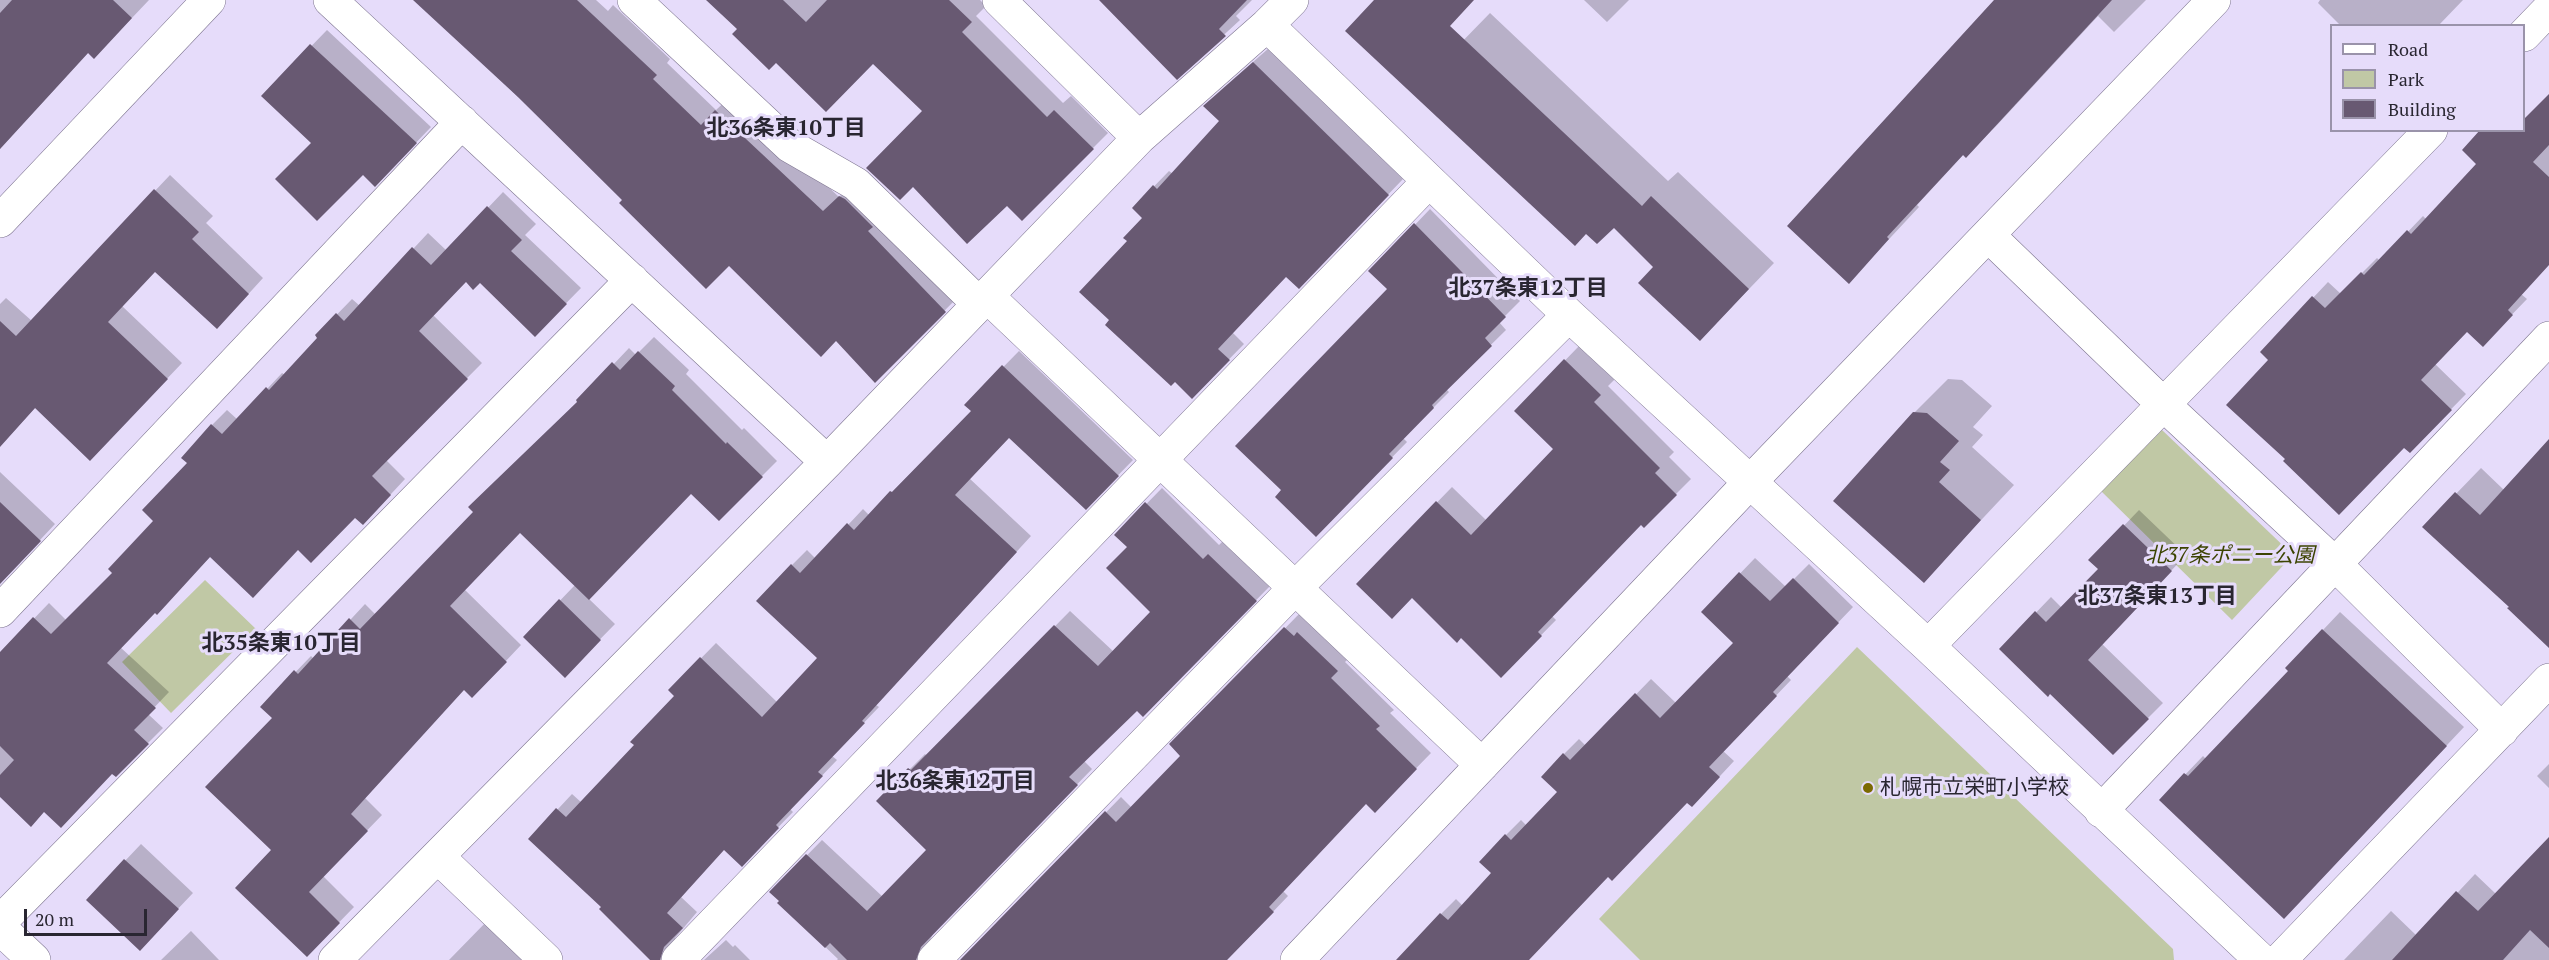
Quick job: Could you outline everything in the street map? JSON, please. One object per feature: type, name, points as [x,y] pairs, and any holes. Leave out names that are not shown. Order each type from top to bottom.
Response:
[{"type":"street","points":[[0,221],[209,0]]},
{"type":"street","points":[[330,0],[827,462]]},
{"type":"street","points":[[634,0],[790,146],[856,184],[1160,460],[1482,765]]},
{"type":"street","points":[[999,0],[1139,138]]},
{"type":"street","points":[[335,960],[827,462],[1139,138],[1267,25],[1292,0]]},
{"type":"street","points":[[1297,960],[1750,482],[2214,0]]},
{"type":"street","points":[[2525,33],[2549,9]]},
{"type":"street","points":[[1267,25],[1569,315],[1928,646],[2261,960]]},
{"type":"street","points":[[0,611],[462,122]]},
{"type":"street","points":[[1928,646],[2429,132]]},
{"type":"street","points":[[678,960],[1429,181]]},
{"type":"street","points":[[1989,236],[2163,405],[2334,563],[2502,730]]},
{"type":"street","points":[[0,922],[632,280]]},
{"type":"street","points":[[934,960],[1295,588],[1569,315]]},
{"type":"street","points":[[2102,811],[2549,338]]},
{"type":"street","points":[[2280,960],[2549,680]]},
{"type":"street","points":[[438,857],[546,960]]},
{"type":"street","points":[[0,928],[34,960]]},
{"type":"green space","name":"北37条ポニー公園","points":[[2162,430],[2293,555],[2232,620],[2101,491]]},
{"type":"green space","points":[[205,580],[256,629],[171,713],[122,662]]},
{"type":"green space","name":"札幌市立栄町小学校","points":[[1857,647],[2173,949],[2174,960],[1640,960],[1599,919]]},
{"type":"building","points":[[12,0],[113,0],[132,18],[94,59],[88,53],[0,149],[0,13]]},
{"type":"building","points":[[413,0],[577,0],[657,75],[653,79],[701,125],[715,110],[823,211],[839,196],[845,199],[873,227],[868,231],[946,312],[875,383],[836,341],[821,357],[729,266],[706,289],[619,203],[622,200],[518,97]]},
{"type":"building","points":[[706,0],[783,0],[806,22],[827,0],[949,0],[972,22],[962,32],[1047,117],[1054,110],[1094,149],[1022,221],[1007,206],[967,244],[913,187],[900,200],[866,168],[922,111],[873,64],[826,112],[776,63],[769,70],[732,34],[737,29]]},
{"type":"building","points":[[1099,0],[1247,0],[1219,29],[1226,36],[1177,80]]},
{"type":"building","points":[[1374,0],[1474,0],[1450,26],[1642,206],[1651,196],[1749,289],[1700,341],[1638,283],[1653,267],[1614,228],[1597,244],[1586,234],[1575,246],[1345,31]]},
{"type":"building","points":[[1994,0],[2112,0],[1966,158],[1963,155],[1887,237],[1889,239],[1849,284],[1787,226]]},
{"type":"building","points":[[310,44],[417,143],[375,187],[363,175],[317,221],[275,179],[311,143],[261,96]]},
{"type":"building","points":[[1253,62],[1389,195],[1299,289],[1286,277],[1218,349],[1230,360],[1192,399],[1175,382],[1171,386],[1105,325],[1109,320],[1079,292],[1127,241],[1123,238],[1142,218],[1132,208],[1153,185],[1157,189],[1219,121],[1203,106]]},
{"type":"building","points":[[2549,94],[2549,145],[2533,162],[2549,177],[2549,265],[2508,310],[2513,315],[2483,347],[2467,332],[2421,380],[2452,410],[2410,453],[2404,448],[2339,515],[2283,461],[2285,459],[2226,405],[2268,360],[2260,352],[2312,296],[2325,308],[2361,272],[2364,275],[2407,230],[2411,234],[2476,164],[2462,150],[2478,132],[2525,132],[2525,118]]},
{"type":"building","points":[[154,189],[199,232],[192,239],[249,294],[217,329],[155,272],[108,322],[168,379],[90,461],[35,408],[0,447],[0,321],[16,336]]},
{"type":"building","points":[[487,206],[522,240],[511,251],[567,304],[535,337],[480,283],[473,290],[466,282],[419,331],[468,379],[372,476],[391,495],[363,525],[355,518],[311,563],[298,550],[253,598],[210,557],[157,615],[155,613],[107,663],[156,708],[134,730],[149,744],[116,777],[112,774],[61,828],[44,812],[31,827],[0,797],[0,775],[14,760],[0,746],[0,652],[33,617],[51,634],[112,573],[108,569],[153,521],[142,510],[187,463],[181,458],[211,424],[222,434],[266,387],[269,390],[317,338],[315,335],[336,313],[344,321],[412,247],[431,265]]},
{"type":"building","points":[[1414,223],[1506,317],[1485,338],[1492,346],[1432,405],[1434,408],[1389,454],[1393,458],[1316,537],[1275,497],[1281,490],[1235,446],[1387,289],[1368,271]]},
{"type":"building","points":[[638,351],[675,386],[672,390],[763,477],[719,521],[691,494],[589,600],[520,533],[450,606],[507,662],[472,698],[464,690],[351,814],[368,831],[309,892],[340,923],[307,957],[235,888],[271,850],[205,787],[272,718],[260,707],[294,670],[298,674],[349,618],[360,629],[473,512],[468,507],[577,402],[576,400],[612,362],[620,370]]},
{"type":"building","points":[[1564,359],[1601,395],[1594,402],[1660,468],[1655,473],[1677,495],[1644,528],[1641,525],[1538,632],[1542,636],[1501,678],[1461,638],[1457,643],[1412,598],[1392,619],[1356,584],[1436,501],[1471,535],[1553,449],[1514,411]]},
{"type":"building","points":[[1002,365],[1119,476],[1086,510],[1009,438],[955,495],[1017,552],[862,721],[865,723],[818,772],[823,776],[776,825],[779,828],[742,867],[724,850],[667,913],[683,928],[664,947],[660,960],[650,960],[599,909],[601,907],[528,839],[556,808],[566,817],[634,745],[630,742],[674,696],[668,690],[700,657],[762,717],[817,658],[756,601],[791,564],[800,573],[847,523],[854,530],[971,411],[964,405]]},
{"type":"building","points":[[1913,412],[1927,413],[1959,441],[1940,462],[1950,470],[1939,482],[1981,520],[1924,583],[1833,501]]},
{"type":"building","points":[[2549,439],[2549,648],[2507,608],[2509,607],[2422,527],[2455,492],[2480,515]]},
{"type":"building","points":[[0,502],[41,541],[0,584]]},
{"type":"building","points":[[1145,502],[1203,559],[1208,554],[1257,601],[1143,717],[1137,711],[1069,777],[1078,785],[921,947],[916,960],[847,960],[830,943],[825,948],[777,903],[779,901],[769,892],[806,854],[867,911],[926,850],[876,801],[908,768],[911,770],[1054,625],[1098,666],[1150,612],[1106,568],[1127,547],[1114,535]]},
{"type":"building","points":[[2123,524],[2172,571],[2088,660],[2149,719],[2113,755],[1999,649],[2035,611],[2046,622],[2098,569],[2088,560]]},
{"type":"building","points":[[1739,572],[1770,601],[1793,578],[1839,623],[1773,692],[1777,696],[1709,767],[1720,777],[1692,807],[1687,803],[1612,881],[1608,877],[1529,960],[1396,960],[1440,913],[1448,920],[1491,873],[1479,862],[1505,834],[1511,840],[1557,792],[1541,777],[1563,753],[1570,760],[1635,693],[1660,718],[1733,643],[1701,612]]},
{"type":"building","points":[[559,599],[601,640],[565,678],[523,637]]},
{"type":"building","points":[[1284,627],[1294,636],[1297,632],[1338,671],[1331,678],[1380,726],[1376,729],[1417,769],[1375,813],[1366,804],[1269,907],[1274,912],[1227,960],[960,960],[1105,811],[1116,822],[1180,756],[1169,744]]},
{"type":"building","points":[[2322,629],[2447,746],[2284,919],[2159,800],[2184,773],[2188,776],[2288,671],[2285,668]]},
{"type":"building","points":[[2549,837],[2549,948],[2530,930],[2503,960],[2392,960],[2456,891],[2478,911]]},
{"type":"building","points":[[124,859],[179,909],[140,951],[86,900]]},
{"type":"place","name":"札幌市立栄町小学校","points":[[1868,788]]},
{"type":"district","name":"北36条東10丁目","points":[[786,129]]},
{"type":"district","name":"北37条東12丁目","points":[[1528,289]]},
{"type":"district","name":"北37条東13丁目","points":[[2157,597]]},
{"type":"district","name":"北35条東10丁目","points":[[281,644]]},
{"type":"district","name":"北36条東12丁目","points":[[955,782]]}]
